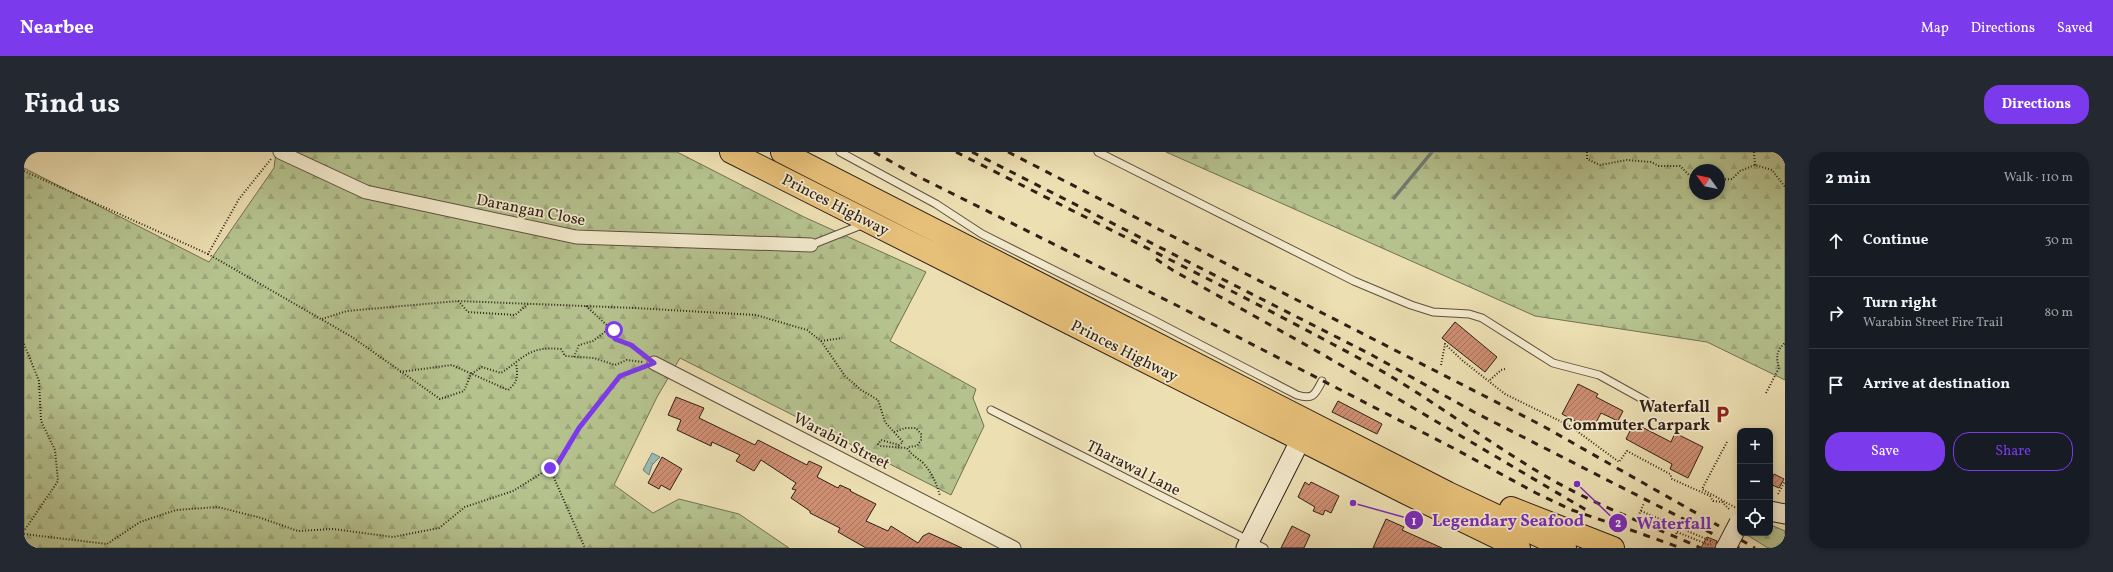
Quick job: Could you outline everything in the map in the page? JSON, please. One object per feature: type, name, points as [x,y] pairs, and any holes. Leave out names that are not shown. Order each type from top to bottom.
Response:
[{"type":"highway","name":"Princes Highway","points":[[731,152],[1519,548]]},
{"type":"highway","name":"Princes Highway","points":[[782,152],[1448,493],[1565,548]]},
{"type":"highway","points":[[1367,451],[1613,548]]},
{"type":"street","name":"Darangan Close","points":[[276,155],[366,192],[576,237],[811,245]]},
{"type":"street","name":"Warabin Street","points":[[654,363],[1014,548]]},
{"type":"street","points":[[1253,546],[1301,439]]},
{"type":"street","points":[[1774,503],[1785,514]]},
{"type":"street","points":[[1719,544],[1737,516]]},
{"type":"lane","points":[[840,152],[936,204],[982,234],[1151,319],[1297,395],[1307,398],[1314,395],[1322,381]]},
{"type":"lane","points":[[1098,152],[1354,281],[1433,312],[1469,314],[1482,318],[1553,363],[1599,375],[1646,401]]},
{"type":"lane","points":[[811,245],[870,221]]},
{"type":"lane","name":"Tharawal Lane","points":[[991,410],[1253,546]]},
{"type":"path","points":[[1587,152],[1588,159],[1600,165],[1627,160],[1651,162],[1659,166],[1680,166],[1689,175]]},
{"type":"path","points":[[1754,152],[1755,165]]},
{"type":"path","points":[[208,254],[239,199],[276,155]]},
{"type":"path","points":[[1725,180],[1732,179],[1740,171],[1755,165],[1772,170],[1785,187]]},
{"type":"path","points":[[24,171],[208,254],[352,337],[399,372],[440,399],[464,391],[472,374],[482,368],[501,373],[516,363],[528,352],[549,348],[561,349],[565,356],[594,358],[615,364],[627,360],[654,363]]},
{"type":"path","points":[[322,319],[347,311],[458,301],[529,303],[756,315],[807,330],[821,341],[845,376],[861,390],[878,400],[885,422],[894,432],[903,442],[899,445],[880,440],[878,444],[886,447],[907,448],[917,446],[921,440],[921,434],[916,428],[905,428],[894,432]]},
{"type":"path","points":[[458,301],[468,312],[515,314],[529,303]]},
{"type":"path","points":[[585,306],[614,330],[615,339],[631,345],[654,363]]},
{"type":"path","points":[[574,357],[579,346],[593,341],[610,328]]},
{"type":"path","points":[[821,341],[842,338]]},
{"type":"path","points":[[1766,393],[1779,368],[1776,358],[1778,350],[1785,343]]},
{"type":"path","points":[[24,344],[39,381],[40,421],[55,450],[58,481],[24,533],[107,544],[140,522],[176,510],[218,507],[261,518],[298,531],[334,528],[393,537],[439,528],[465,507],[513,491],[558,463],[579,428],[620,376],[654,363]]},
{"type":"path","points":[[1441,365],[1445,344],[1463,361],[1490,380],[1505,394],[1570,426],[1619,462],[1626,450],[1670,474],[1672,479],[1710,496],[1713,501],[1727,505],[1737,516]]},
{"type":"path","points":[[399,372],[452,365],[508,390],[516,384],[518,375],[516,363]]},
{"type":"path","points":[[1490,380],[1501,370],[1506,369]]},
{"type":"path","points":[[1727,442],[1702,489],[1737,516]]},
{"type":"path","points":[[907,448],[912,456],[923,463],[937,484],[945,513]]},
{"type":"path","points":[[550,468],[585,548]]},
{"type":"path","points":[[1774,503],[1785,481]]},
{"type":"path","points":[[1637,519],[1644,503]]},
{"type":"path","points":[[1641,510],[1719,544]]},
{"type":"path","points":[[1682,522],[1677,533],[1709,546],[1719,544]]},
{"type":"green space","points":[[276,152],[677,152],[804,217],[926,272],[890,341],[976,389],[973,398],[984,426],[951,495],[680,358],[657,397],[614,485],[653,513],[679,499],[739,514],[789,548],[24,548],[24,168],[209,262],[274,168]]},
{"type":"green space","points":[[1166,152],[1785,152],[1785,380],[1707,342],[1535,316]]},
{"type":"green space","points":[[1773,526],[1785,531],[1785,548],[1768,548],[1749,536],[1773,536]]},
{"type":"water","points":[[652,453],[660,457],[652,465],[649,475],[643,470]]},
{"type":"building","points":[[1455,322],[1497,357],[1485,372],[1442,338]]},
{"type":"building","points":[[1578,384],[1598,394],[1596,397],[1623,411],[1618,421],[1601,413],[1592,430],[1562,414]]},
{"type":"building","points":[[676,397],[704,408],[699,418],[755,445],[758,440],[807,465],[809,461],[822,467],[817,477],[838,488],[840,485],[851,490],[850,491],[876,504],[866,521],[888,531],[891,526],[918,543],[923,536],[929,533],[962,548],[866,548],[838,532],[840,528],[810,513],[810,511],[791,498],[796,490],[792,489],[796,483],[761,460],[754,471],[736,461],[740,455],[712,442],[711,446],[677,430],[681,420],[668,415]]},
{"type":"building","points":[[1338,401],[1382,424],[1377,434],[1332,412]]},
{"type":"building","points":[[1634,423],[1671,442],[1675,433],[1703,447],[1688,478],[1670,469],[1672,464],[1626,439]]},
{"type":"building","points":[[662,457],[682,469],[670,490],[661,485],[659,489],[648,483]]},
{"type":"building","points":[[1774,474],[1784,479],[1779,488],[1773,485]]},
{"type":"building","points":[[1305,482],[1309,485],[1311,482],[1339,496],[1331,513],[1325,510],[1323,515],[1313,511],[1315,507],[1298,497]]},
{"type":"building","points":[[1386,519],[1404,527],[1402,530],[1442,548],[1373,548]]},
{"type":"building","points":[[1292,526],[1310,535],[1304,548],[1281,548]]},
{"type":"building","points":[[1707,537],[1717,541],[1715,548],[1701,548]]},
{"type":"waterway","points":[[1394,198],[1432,152]]},
{"type":"railway","points":[[874,152],[915,175],[1176,305],[1455,449],[1536,493],[1572,510],[1622,527]]},
{"type":"railway","points":[[956,152],[1212,281],[1364,361],[1554,481],[1608,508],[1701,548]]},
{"type":"railway","points":[[972,152],[1370,354],[1474,412],[1715,535]]},
{"type":"railway","points":[[1008,152],[1543,426],[1719,526]]},
{"type":"railway","points":[[1156,259],[1174,271],[1322,354],[1588,511]]},
{"type":"railway","points":[[1617,525],[1681,548]]},
{"type":"railway","points":[[1741,540],[1755,548]]},
{"type":"place","name":"Waterfall Commuter Carpark","points":[[1723,415]]},
{"type":"place","name":"Waterfall","points":[[1577,484]]},
{"type":"place","name":"Legendary Seafood","points":[[1353,503]]},
{"type":"route","points":[[550,468],[558,463],[579,428],[620,376],[654,363],[631,345],[615,339],[614,330]]}]
